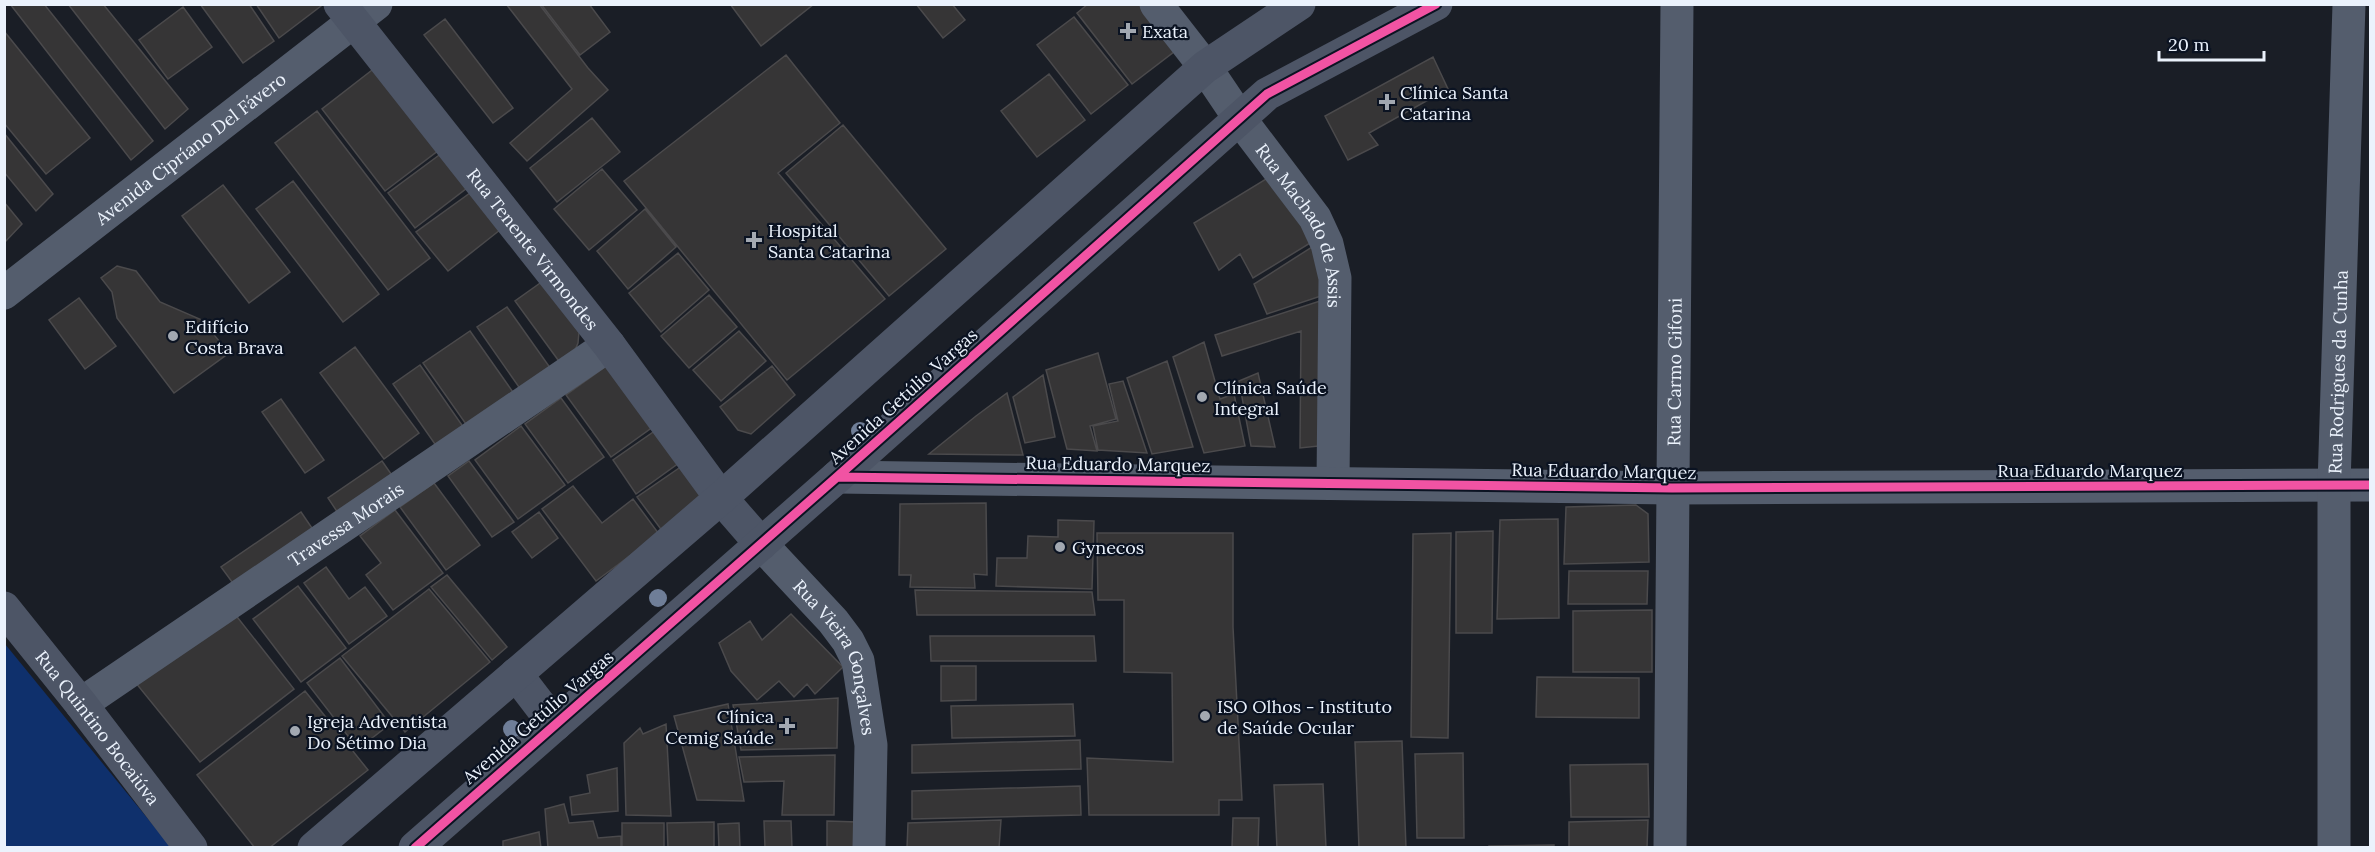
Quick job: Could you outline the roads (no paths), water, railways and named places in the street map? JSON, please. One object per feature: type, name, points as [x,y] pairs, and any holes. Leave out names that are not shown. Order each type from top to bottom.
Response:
[{"type":"street","name":"Rua Machado de Assis","points":[[1156,4],[1205,67],[1239,119],[1315,218],[1333,262],[1336,306],[1333,483]]},
{"type":"street","points":[[314,848],[721,498],[1205,67],[1299,4]]},
{"type":"street","name":"Avenida Getúlio Vargas","points":[[415,848],[1268,94],[1437,4]]},
{"type":"street","name":"Rua Carmo Gifoni","points":[[1670,848],[1677,4]]},
{"type":"street","name":"Rua Rodrigues da Cunha","points":[[2334,848],[2334,485],[2349,4]]},
{"type":"street","name":"Avenida Cipríano Del Fávero","points":[[4,293],[357,10]]},
{"type":"street","name":"Rua Tenente Virmondes","points":[[357,10],[721,498]]},
{"type":"street","name":"Travessa Morais","points":[[81,704],[609,345]]},
{"type":"street","name":"Rua Eduardo Marquez","points":[[837,477],[1672,488],[2370,485]]},
{"type":"street","name":"Rua Vieira Gonçalves","points":[[721,498],[760,544],[833,621],[848,641],[858,661],[871,746],[869,848]]},
{"type":"street","name":"Rua Quintino Bocaiúva","points":[[4,608],[81,704],[190,848]]},
{"type":"street","points":[[516,674],[555,724]]},
{"type":"place","name":"Exata","points":[[1128,31]]},
{"type":"place","name":"Clínica Santa Catarina","points":[[1387,102]]},
{"type":"place","name":"Hospital Santa Catarina","points":[[754,240]]},
{"type":"place","name":"Edifício Costa Brava","points":[[173,336]]},
{"type":"place","name":"Clínica Saúde Integral","points":[[1202,397]]},
{"type":"place","name":"Gynecos","points":[[1060,547]]},
{"type":"place","name":"ISO Olhos - Instituto de Saúde Ocular","points":[[1205,716]]},
{"type":"place","name":"Clínica Cemig Saúde","points":[[787,726]]},
{"type":"place","name":"Igreja Adventista Do Sétimo Dia","points":[[295,731]]}]
